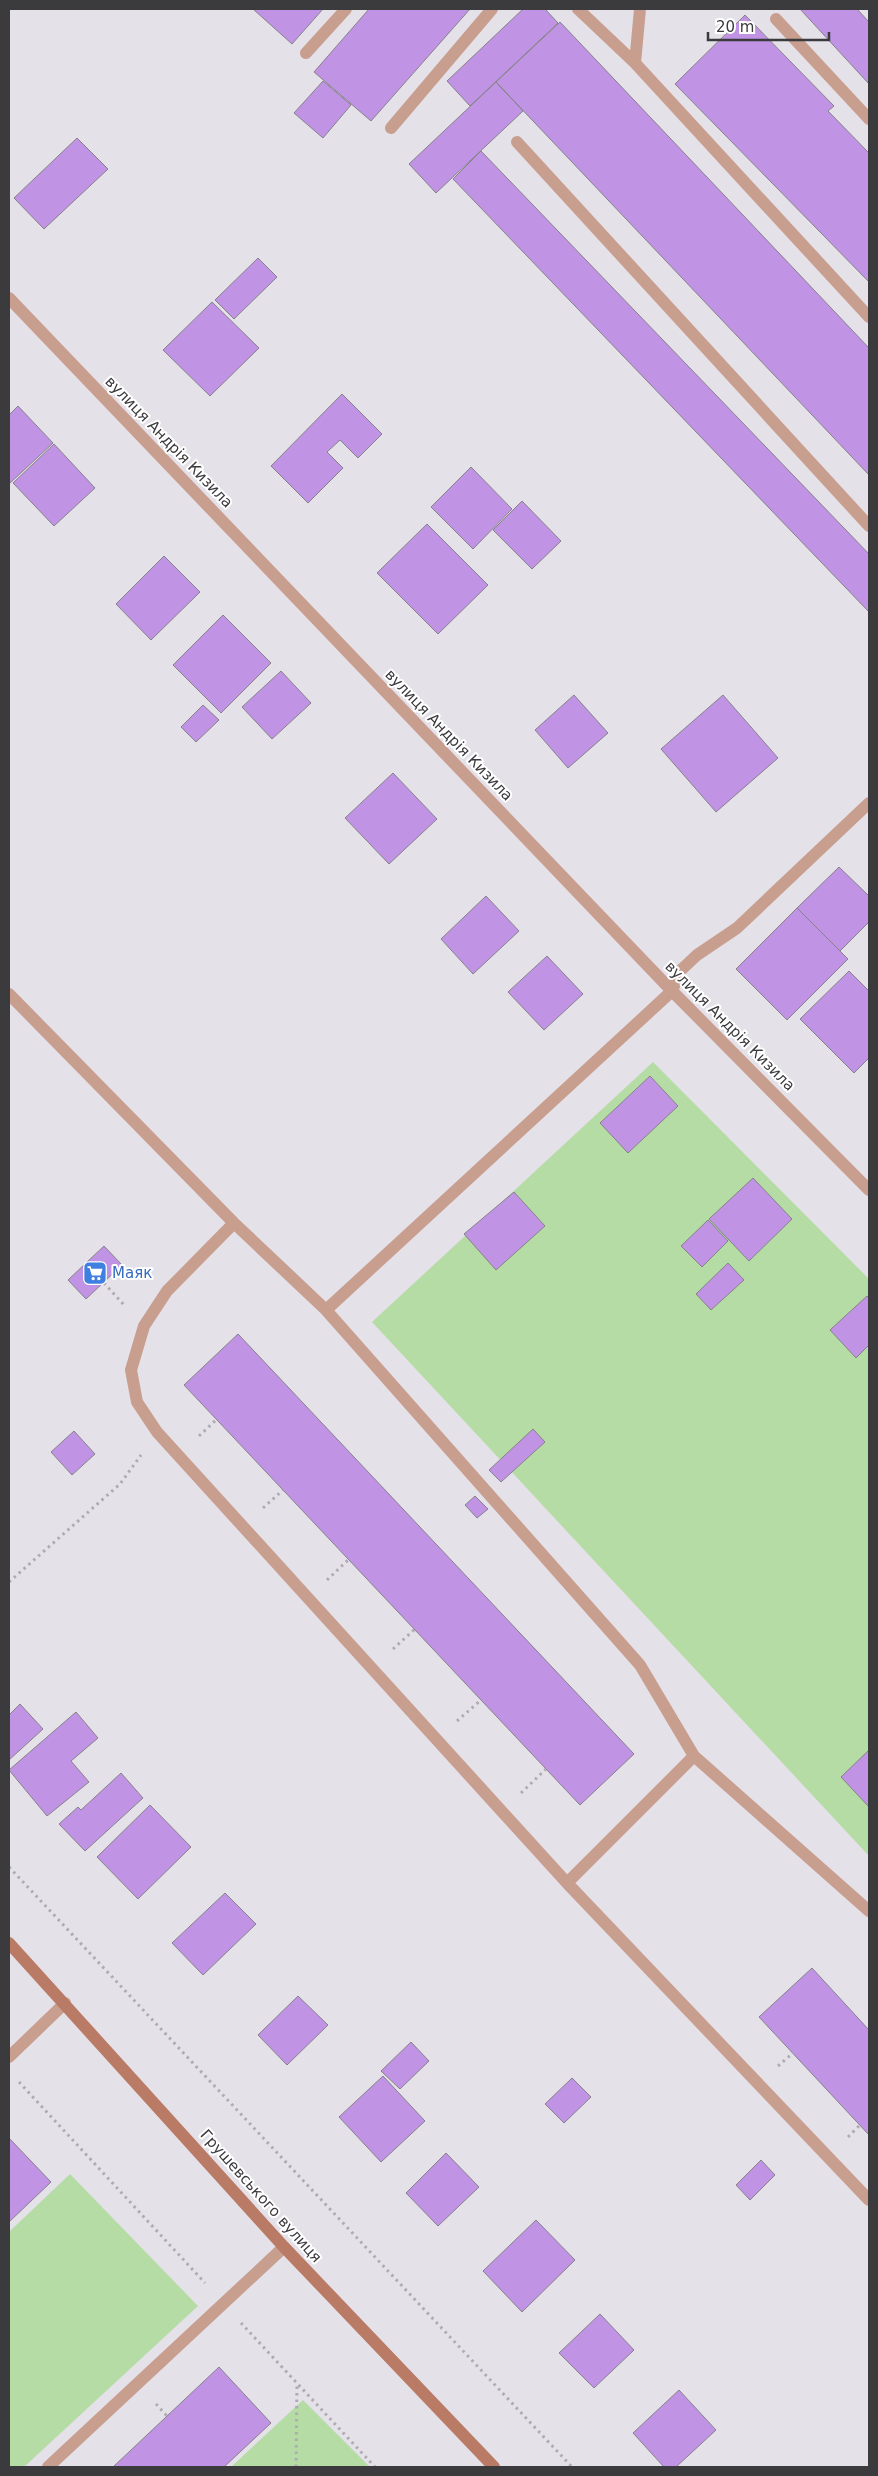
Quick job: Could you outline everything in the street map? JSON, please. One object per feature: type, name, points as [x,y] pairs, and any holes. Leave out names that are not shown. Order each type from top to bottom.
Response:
[{"type":"street","points":[[306,53],[346,9]]},
{"type":"street","points":[[390,128],[492,9]]},
{"type":"street","points":[[578,9],[635,63],[869,317]]},
{"type":"street","points":[[635,63],[640,9]]},
{"type":"street","points":[[776,19],[869,119]]},
{"type":"street","points":[[516,142],[869,526]]},
{"type":"street","name":"вулиця Андрія Кизила","points":[[9,298],[672,991],[869,1190]]},
{"type":"street","points":[[326,1310],[672,991],[680,971],[697,954],[737,928],[869,803]]},
{"type":"street","points":[[9,994],[234,1223],[326,1310],[640,1665],[694,1756],[869,1911]]},
{"type":"street","points":[[234,1223],[166,1291],[144,1326],[131,1370],[137,1402],[157,1432],[567,1883],[869,2200]]},
{"type":"street","points":[[567,1883],[694,1756]]},
{"type":"street","name":"Грушевського вулиця","points":[[9,1944],[284,2247],[494,2467]]},
{"type":"street","points":[[9,2057],[64,2003]]},
{"type":"street","points":[[48,2467],[284,2247]]},
{"type":"path","points":[[9,1582],[120,1484],[157,1432]]},
{"type":"path","points":[[502,1811],[546,1769]]},
{"type":"path","points":[[9,1866],[572,2467]]},
{"type":"path","points":[[16,2078],[375,2467]]},
{"type":"path","points":[[296,2467],[297,2382]]},
{"type":"green space","points":[[653,1062],[869,1279],[869,1856],[372,1322]]},
{"type":"green space","points":[[70,2174],[198,2306],[24,2467],[9,2467],[9,2232]]},
{"type":"green space","points":[[303,2400],[370,2467],[231,2467]]},
{"type":"building","points":[[253,9],[323,9],[292,44]]},
{"type":"building","points":[[369,9],[470,9],[371,121],[314,72]]},
{"type":"building","points":[[523,9],[545,9],[558,23],[470,106],[447,81]]},
{"type":"building","points":[[800,9],[857,9],[869,22],[869,84]]},
{"type":"building","points":[[745,15],[834,106],[828,111],[869,153],[869,282],[675,84]]},
{"type":"building","points":[[560,22],[869,348],[869,475],[496,82]]},
{"type":"building","points":[[323,81],[351,105],[323,138],[294,113]]},
{"type":"building","points":[[496,82],[523,111],[436,193],[409,164]]},
{"type":"building","points":[[77,138],[108,169],[44,229],[14,198]]},
{"type":"building","points":[[481,151],[869,554],[869,612],[453,179]]},
{"type":"building","points":[[258,258],[277,277],[234,319],[215,300]]},
{"type":"building","points":[[212,302],[259,348],[210,396],[163,350]]},
{"type":"building","points":[[342,394],[382,434],[358,458],[340,440],[327,452],[343,468],[308,503],[271,466]]},
{"type":"building","points":[[18,406],[53,443],[9,484],[9,415]]},
{"type":"building","points":[[54,444],[95,488],[54,526],[13,483]]},
{"type":"building","points":[[471,467],[512,509],[473,549],[431,507]]},
{"type":"building","points":[[522,501],[561,541],[532,569],[493,530]]},
{"type":"building","points":[[427,524],[488,585],[438,634],[377,573]]},
{"type":"building","points":[[164,556],[200,592],[151,640],[116,604]]},
{"type":"building","points":[[223,615],[271,663],[221,713],[173,665]]},
{"type":"building","points":[[281,671],[311,703],[272,739],[242,707]]},
{"type":"building","points":[[574,695],[608,733],[568,768],[535,730]]},
{"type":"building","points":[[723,695],[778,758],[716,812],[661,749]]},
{"type":"building","points":[[203,705],[219,720],[196,742],[181,727]]},
{"type":"building","points":[[393,773],[437,819],[389,864],[345,818]]},
{"type":"building","points":[[839,867],[869,896],[869,922],[840,951],[797,908]]},
{"type":"building","points":[[486,896],[519,931],[473,974],[441,939]]},
{"type":"building","points":[[797,908],[848,959],[787,1020],[736,969]]},
{"type":"building","points":[[547,956],[583,994],[544,1030],[508,992]]},
{"type":"building","points":[[849,971],[869,991],[869,1058],[854,1073],[800,1019]]},
{"type":"building","points":[[650,1076],[678,1106],[628,1153],[600,1123]]},
{"type":"building","points":[[753,1178],[792,1219],[749,1261],[709,1219]]},
{"type":"building","points":[[514,1192],[545,1226],[496,1270],[464,1234]]},
{"type":"building","points":[[708,1220],[728,1241],[702,1267],[681,1246]]},
{"type":"building","name":"Маяк","points":[[104,1246],[122,1265],[86,1299],[68,1280]]},
{"type":"building","points":[[728,1263],[744,1280],[711,1310],[696,1294]]},
{"type":"building","points":[[867,1296],[869,1298],[869,1345],[856,1358],[830,1330]]},
{"type":"building","points":[[238,1334],[634,1754],[580,1805],[184,1385]]},
{"type":"building","points":[[533,1429],[545,1442],[501,1482],[489,1470]]},
{"type":"building","points":[[74,1431],[95,1454],[72,1475],[51,1452]]},
{"type":"building","points":[[475,1496],[488,1509],[477,1518],[465,1505]]},
{"type":"building","points":[[20,1704],[43,1729],[9,1760],[9,1715]]},
{"type":"building","points":[[76,1712],[98,1738],[71,1761],[89,1782],[47,1816],[9,1770]]},
{"type":"building","points":[[869,1750],[869,1807],[841,1777]]},
{"type":"building","points":[[121,1773],[143,1798],[85,1851],[59,1824],[78,1807],[81,1810]]},
{"type":"building","points":[[150,1805],[191,1847],[138,1899],[97,1857]]},
{"type":"building","points":[[225,1893],[256,1924],[203,1975],[172,1943]]},
{"type":"building","points":[[812,1968],[869,2030],[869,2135],[759,2017]]},
{"type":"building","points":[[298,1996],[328,2025],[287,2065],[258,2035]]},
{"type":"building","points":[[411,2042],[429,2061],[400,2089],[381,2071]]},
{"type":"building","points":[[383,2076],[425,2121],[381,2162],[339,2117]]},
{"type":"building","points":[[572,2078],[591,2097],[564,2123],[545,2104]]},
{"type":"building","points":[[9,2138],[51,2182],[9,2222]]},
{"type":"building","points":[[446,2153],[479,2187],[438,2226],[406,2193]]},
{"type":"building","points":[[761,2160],[775,2175],[750,2200],[736,2185]]},
{"type":"building","points":[[536,2220],[575,2260],[522,2312],[483,2271]]},
{"type":"building","points":[[600,2314],[634,2350],[594,2388],[559,2353]]},
{"type":"building","points":[[219,2367],[271,2423],[224,2467],[113,2467]]},
{"type":"building","points":[[679,2390],[716,2430],[676,2467],[664,2467],[633,2433]]},
{"type":"place","name":"Маяк","points":[[95,1273]]}]
